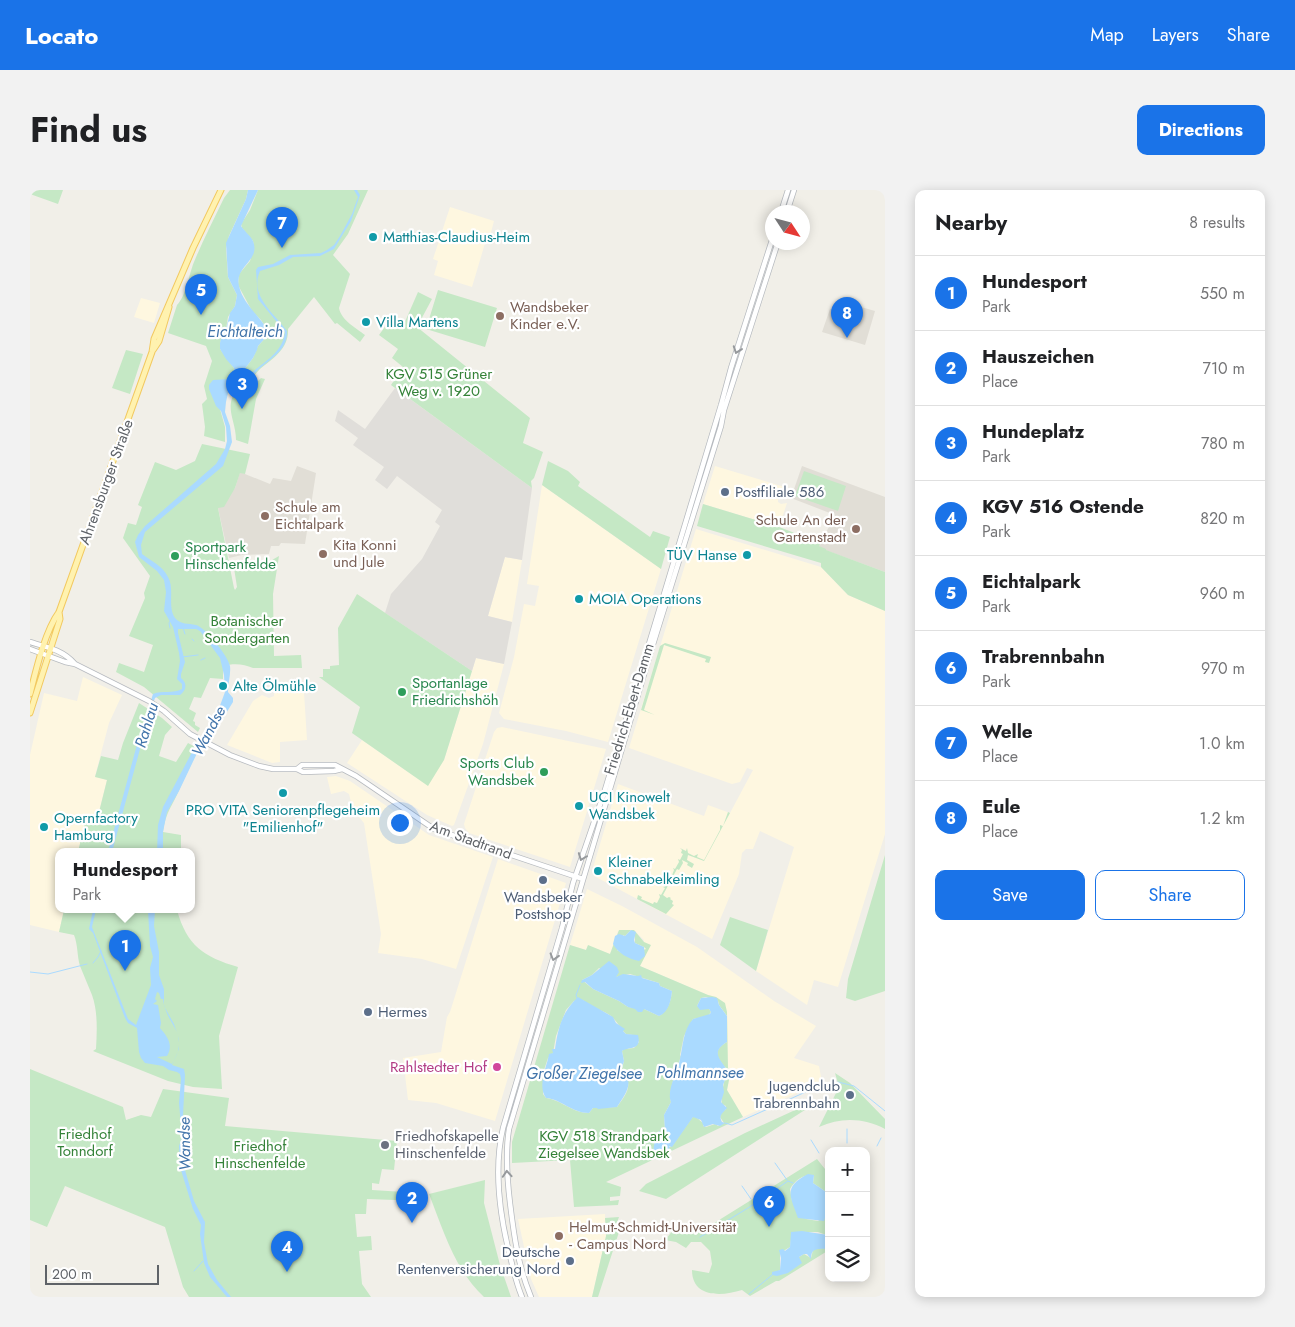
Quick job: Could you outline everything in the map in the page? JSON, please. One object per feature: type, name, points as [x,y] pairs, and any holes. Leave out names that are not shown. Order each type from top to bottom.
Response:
[{"type":"main road","name":"Ahrensburger Straße","points":[[30,694],[44,646],[59,612],[152,352],[159,341],[170,302],[221,190]]},
{"type":"main road","points":[[783,205],[788,190]]},
{"type":"main road","points":[[789,205],[794,190]]},
{"type":"main road","name":"Friedrich-Ebert-Damm","points":[[522,1297],[510,1257],[502,1216],[498,1154],[503,1128],[562,928],[575,876],[604,793],[731,368],[769,250]]},
{"type":"main road","name":"Friedrich-Ebert-Damm","points":[[531,1297],[524,1280],[514,1240],[508,1179],[508,1140],[522,1083],[583,879],[721,426],[724,410],[775,250]]},
{"type":"main road","name":"Ahrensburger Straße","points":[[30,713],[60,619],[59,612]]},
{"type":"main road","points":[[30,642],[51,648],[68,656],[75,664]]},
{"type":"main road","points":[[30,649],[75,664],[155,704],[185,730],[200,740],[223,752],[264,768],[278,770],[297,769],[303,772],[342,770]]},
{"type":"main road","name":"Am Stadtrand","points":[[297,769],[302,765],[336,765],[434,829],[583,879]]},
{"type":"shaded area","points":[[450,207],[494,221],[489,240],[486,240],[472,287],[434,275],[438,261],[433,259]]},
{"type":"shaded area","points":[[141,298],[160,303],[154,323],[134,317]]},
{"type":"shaded area","points":[[854,305],[875,311],[865,345],[822,332],[830,309],[851,316]]},
{"type":"shaded area","points":[[395,388],[532,488],[522,560],[505,557],[488,616],[512,622],[504,664],[476,658],[472,671],[385,613],[391,594],[422,559],[440,526],[435,522],[442,510],[397,476],[387,489],[375,480],[384,467],[353,445],[358,438],[335,421],[338,410],[365,429]]},
{"type":"shaded area","name":"Schule am Eichtalpark","points":[[297,466],[316,473],[305,544],[281,543],[279,546],[271,546],[269,554],[242,555],[229,558],[218,508],[235,488],[240,472],[270,484],[273,478],[291,481]]},
{"type":"shaded area","points":[[715,466],[788,488],[778,497],[778,502],[781,504],[787,503],[779,527],[703,504]]},
{"type":"shaded area","name":"Schule An der Gartenstadt","points":[[802,466],[885,497],[885,572],[825,550],[819,546],[835,515],[791,498]]},
{"type":"shaded area","points":[[542,485],[661,569],[608,742],[566,731],[504,719],[499,713],[514,657],[524,604],[535,606],[539,586],[527,584]]},
{"type":"shaded area","points":[[696,529],[821,567],[848,595],[885,611],[885,834],[838,987],[814,980],[807,1005],[756,971],[794,847],[760,831],[753,849],[746,849],[742,853],[739,874],[712,939],[594,876],[592,871],[618,784],[704,816],[708,805],[730,813],[753,770],[747,768],[740,782],[732,784],[629,748]]},
{"type":"shaded area","points":[[505,557],[522,560],[512,622],[488,616]]},
{"type":"shaded area","points":[[476,658],[504,664],[483,744],[454,825],[452,826],[427,815],[347,763],[362,740],[414,776],[444,760]]},
{"type":"shaded area","points":[[83,677],[122,695],[109,723],[95,776],[107,780],[98,816],[87,814],[79,848],[55,848],[55,913],[63,913],[59,932],[30,925],[30,755],[44,693],[77,701]]},
{"type":"shaded area","points":[[275,683],[304,692],[307,740],[280,742],[280,762],[272,763],[227,745],[253,701],[262,695],[269,698],[274,696]]},
{"type":"shaded area","points":[[502,727],[606,749],[570,867],[469,833],[465,828],[464,824],[494,732],[497,728]]},
{"type":"shaded area","points":[[336,776],[350,781],[429,835],[493,857],[456,969],[422,959],[378,953],[381,934],[364,823],[353,810],[349,794],[344,791],[331,794],[327,777]]},
{"type":"shaded area","points":[[498,859],[566,883],[495,1121],[436,1103],[408,1100],[403,1058],[441,1052],[447,1017]]},
{"type":"shaded area","points":[[587,889],[697,947],[774,1001],[816,1026],[794,1058],[819,1066],[822,1082],[743,1117],[727,1090],[730,1075],[716,997],[640,966],[644,940],[634,930],[618,931],[610,954],[588,946],[586,950],[570,945]]},
{"type":"shaded area","points":[[605,1214],[606,1236],[592,1297],[539,1297],[531,1279],[518,1219]]},
{"type":"green space","points":[[30,190],[63,190],[58,204],[30,194]]},
{"type":"green space","points":[[230,190],[248,190],[226,248],[228,277],[237,295],[235,306],[228,317],[226,329],[221,339],[220,349],[234,368],[233,377],[237,379],[253,358],[258,346],[267,336],[268,331],[252,311],[238,285],[239,274],[250,261],[254,248],[253,241],[241,224],[250,210],[258,190],[368,190],[348,234],[333,255],[350,274],[339,308],[340,312],[349,323],[365,335],[360,342],[337,323],[335,324],[314,297],[288,329],[286,342],[280,352],[260,369],[245,387],[218,384],[214,387],[225,427],[225,442],[204,436],[205,427],[202,404],[207,399],[204,386],[212,361],[206,346],[168,333],[197,254],[224,198]]},
{"type":"green space","points":[[438,290],[497,308],[485,347],[426,329]]},
{"type":"green space","name":"KGV 515 Grüner Weg v. 1920","points":[[418,292],[432,299],[417,327],[530,418],[523,443],[543,452],[534,478],[531,481],[532,488],[391,385],[403,367],[392,358],[398,349],[379,335],[392,317],[404,324]]},
{"type":"green space","points":[[126,350],[143,354],[130,394],[112,388]]},
{"type":"green space","points":[[261,378],[265,379],[256,399],[248,444],[236,440],[231,403],[236,389],[242,393]]},
{"type":"green space","name":"Botanischer Sondergarten","points":[[202,444],[250,454],[245,474],[240,473],[235,488],[224,507],[218,508],[234,588],[235,590],[237,587],[234,568],[239,563],[272,560],[279,556],[273,594],[274,656],[301,655],[302,668],[253,668],[235,664],[223,666],[223,679],[210,678],[201,698],[194,697],[189,709],[196,713],[193,721],[200,728],[198,732],[144,687],[116,672],[119,663],[144,672],[153,645],[129,636],[145,598],[144,593],[150,576],[123,538],[128,523],[136,525],[142,507],[138,505],[155,462],[176,470],[195,461]]},
{"type":"green space","points":[[548,461],[568,471],[580,482],[578,486],[650,537],[653,531],[670,537],[661,569],[542,485]]},
{"type":"green space","points":[[804,471],[846,486],[838,511],[795,496]]},
{"type":"green space","points":[[703,504],[779,527],[821,543],[819,546],[826,550],[885,572],[885,611],[848,595],[821,567],[821,563],[697,526]]},
{"type":"green space","name":"Sportanlage Friedrichshöh","points":[[357,594],[472,671],[444,760],[428,786],[352,733],[360,707],[319,677],[323,677],[323,669],[330,669],[330,666],[339,665],[338,628]]},
{"type":"green space","points":[[665,643],[711,657],[709,663],[705,662],[706,659],[664,645],[644,710],[655,715],[641,710],[660,646]]},
{"type":"green space","points":[[139,703],[172,727],[165,735],[159,756],[176,762],[188,743],[199,749],[164,825],[163,832],[181,835],[181,848],[79,848],[87,814],[98,816],[107,780],[95,777],[101,756],[118,760]]},
{"type":"green space","points":[[728,812],[730,813],[723,826]]},
{"type":"green space","points":[[720,825],[723,826],[704,861],[688,855],[687,860],[694,864],[692,868],[682,860],[683,863],[679,870],[677,869],[663,895],[671,898],[674,905],[666,914],[637,899],[638,895],[642,897],[641,899],[653,904],[654,902],[657,903],[660,897],[659,894],[661,895],[665,888],[663,887],[666,886],[670,879],[668,877],[671,878],[673,868],[675,869],[679,862],[678,859],[680,860],[683,854],[680,848],[686,851],[687,848],[688,853],[694,856],[698,854],[697,857],[704,860],[720,830]]},
{"type":"green space","points":[[885,855],[885,991],[855,1001],[846,998],[848,979]]},
{"type":"green space","points":[[63,913],[178,913],[186,933],[198,948],[216,959],[238,967],[219,1036],[222,1089],[193,1087],[168,1081],[93,1051],[96,1049],[97,1028],[92,995],[80,966],[74,935],[59,932]]},
{"type":"green space","points":[[730,917],[768,930],[756,971],[720,945]]},
{"type":"green space","name":"KGV 518 Strandpark Ziegelsee Wandsbek","points":[[619,930],[631,930],[634,930],[644,942],[651,945],[640,966],[716,997],[725,1003],[727,1012],[728,1068],[730,1075],[727,1090],[743,1117],[606,1182],[621,1187],[620,1196],[610,1197],[610,1201],[619,1200],[618,1205],[574,1207],[570,1160],[512,1163],[512,1142],[570,945],[586,950],[588,945],[610,954]],"holes":[[[631,930],[635,936],[635,943],[646,949],[626,956],[617,950],[623,935],[625,936]],[[599,968],[616,977],[630,974],[659,983],[660,986],[672,991],[670,1002],[667,1009],[659,1016],[644,1009],[628,1007],[593,989],[582,980],[592,975]],[[706,997],[718,1001],[727,1016],[727,1042],[717,1052],[719,1059],[727,1070],[722,1096],[722,1104],[726,1106],[726,1109],[721,1113],[720,1117],[724,1123],[718,1126],[715,1124],[703,1126],[704,1124],[696,1117],[702,1117],[703,1110],[701,1105],[672,1146],[656,1153],[653,1152],[657,1133],[662,1134],[665,1130],[664,1115],[671,1102],[672,1087],[681,1057],[684,1036],[693,1019],[708,1016],[711,1012],[709,1009],[697,1006],[701,998]],[[583,1000],[608,1014],[626,1034],[633,1035],[639,1042],[634,1048],[622,1051],[624,1061],[621,1072],[628,1081],[628,1089],[617,1107],[593,1108],[589,1113],[583,1112],[546,1098],[543,1094],[544,1070],[548,1058],[553,1053],[556,1036],[566,1010],[574,1001]]]},
{"type":"green space","points":[[30,1069],[123,1107],[126,1120],[141,1115],[151,1117],[163,1089],[229,1098],[225,1126],[397,1141],[394,1170],[382,1169],[379,1184],[372,1183],[372,1190],[420,1193],[423,1201],[367,1199],[366,1214],[355,1214],[357,1237],[371,1236],[372,1250],[359,1251],[362,1284],[371,1297],[189,1297],[183,1287],[165,1227],[65,1186],[47,1227],[30,1220]]},
{"type":"green space","points":[[835,1073],[850,1083],[885,1119],[885,1129],[877,1125],[852,1120],[844,1120],[819,1127],[839,1087]]},
{"type":"green space","points":[[806,1105],[808,1108],[666,1199],[639,1191],[646,1184],[745,1133]]},
{"type":"green space","points":[[817,1159],[825,1169],[825,1191],[813,1183],[814,1175],[800,1178],[790,1189],[792,1201],[806,1219],[818,1221],[825,1215],[825,1235],[818,1232],[792,1232],[790,1247],[780,1253],[780,1270],[772,1275],[796,1266],[799,1257],[804,1254],[811,1258],[813,1250],[825,1248],[825,1252],[779,1281],[750,1296],[742,1290],[725,1294],[709,1293],[697,1286],[693,1279],[692,1270],[709,1273],[712,1264],[710,1251],[701,1242],[691,1242],[686,1248],[676,1242],[665,1240],[679,1223],[695,1235]]},
{"type":"green space","points":[[485,1180],[484,1203],[500,1265],[511,1297],[484,1297],[465,1275],[451,1249],[429,1194]]},
{"type":"green space","points":[[619,1217],[615,1228],[619,1232],[598,1297],[592,1297],[606,1236],[605,1218]]},
{"type":"water","name":"Eichtalteich","points":[[248,190],[258,190],[241,226],[252,239],[254,248],[251,259],[240,273],[238,279],[239,286],[244,299],[265,325],[268,331],[267,336],[258,346],[253,358],[228,393],[225,412],[230,426],[232,442],[223,466],[145,532],[141,545],[142,554],[160,567],[168,577],[175,618],[182,623],[200,627],[216,643],[228,661],[230,672],[228,692],[233,698],[233,702],[215,731],[199,749],[167,812],[163,832],[163,848],[157,848],[158,825],[163,807],[191,754],[218,711],[225,692],[220,658],[200,631],[196,629],[178,629],[185,662],[181,678],[185,689],[180,695],[161,695],[155,698],[113,848],[109,848],[139,737],[153,694],[182,689],[182,684],[177,679],[180,661],[173,627],[164,611],[166,592],[164,580],[157,571],[139,557],[135,542],[145,526],[216,464],[225,449],[227,441],[226,427],[221,411],[216,406],[209,389],[209,385],[213,380],[230,379],[234,374],[234,368],[220,349],[221,339],[230,313],[235,306],[237,295],[228,277],[226,243],[246,199]]},
{"type":"water","points":[[354,190],[357,190],[360,195],[351,221],[334,249],[320,256],[293,257],[279,265],[260,271],[257,280],[260,296],[264,304],[287,331],[286,338],[277,354],[257,371],[244,386],[238,386],[275,353],[284,338],[285,332],[258,299],[256,270],[258,267],[273,264],[290,255],[321,253],[334,245],[352,214],[358,197]]},
{"type":"water","points":[[92,913],[95,913],[92,927],[128,1019],[136,1025],[151,985],[150,968],[153,957],[150,946],[148,913],[155,913],[154,926],[159,952],[159,975],[164,989],[164,1004],[163,999],[161,999],[157,992],[155,999],[157,1001],[153,1004],[158,1005],[160,1028],[170,1044],[167,1056],[157,1057],[172,1064],[176,1056],[172,1065],[184,1069],[183,1116],[187,1137],[183,1146],[185,1170],[194,1201],[205,1222],[204,1242],[208,1264],[217,1280],[231,1297],[227,1297],[210,1277],[204,1263],[200,1234],[201,1225],[193,1209],[180,1167],[179,1146],[182,1137],[179,1103],[180,1074],[163,1066],[145,1063],[141,1058],[137,1028],[128,1023],[125,1018],[93,933],[89,929]]},
{"type":"water","points":[[631,930],[636,932],[635,943],[644,947],[645,956],[639,961],[624,955],[613,944],[615,936],[619,934],[625,936]]},
{"type":"water","points":[[609,961],[617,967],[619,972],[616,977],[623,974],[641,975],[642,978],[659,983],[660,986],[672,991],[670,1002],[665,1012],[659,1016],[644,1009],[642,1012],[638,1012],[593,989],[585,982],[581,983],[582,980],[592,975]]},
{"type":"water","name":"Großer Ziegelsee","points":[[578,997],[613,1017],[616,1023],[625,1029],[623,1031],[626,1034],[638,1035],[637,1046],[622,1051],[624,1061],[621,1071],[628,1079],[628,1088],[617,1107],[593,1108],[589,1113],[577,1111],[546,1098],[543,1093],[542,1082],[549,1054],[553,1053],[552,1049],[555,1049],[559,1027],[564,1015]]},
{"type":"water","name":"Pohlmannsee","points":[[701,998],[717,998],[719,1005],[727,1016],[727,1042],[718,1053],[728,1072],[723,1085],[724,1092],[721,1102],[727,1108],[721,1114],[722,1122],[725,1123],[720,1126],[713,1124],[704,1127],[701,1120],[693,1117],[672,1147],[669,1146],[670,1148],[657,1156],[653,1152],[656,1133],[660,1131],[660,1134],[662,1134],[665,1130],[664,1115],[671,1102],[671,1087],[679,1064],[685,1033],[693,1019],[710,1014],[709,1009],[700,1010],[697,1006]]},
{"type":"water","points":[[165,1008],[174,1024],[176,1030],[168,1016]]},
{"type":"water","points":[[808,1174],[814,1175],[813,1183],[825,1191],[824,1221],[798,1218],[791,1193],[795,1183]]},
{"type":"water","points":[[802,1231],[825,1235],[825,1248],[814,1250],[811,1259],[807,1254],[799,1257],[802,1263],[788,1273],[777,1276],[772,1275],[772,1272],[780,1270],[781,1258],[779,1250],[783,1249],[785,1251],[790,1247],[791,1232]]},
{"type":"waterway","points":[[170,628],[169,623],[171,620]]},
{"type":"waterway","name":"Wandse","points":[[183,628],[185,634]]},
{"type":"waterway","points":[[182,657],[198,655]]},
{"type":"waterway","points":[[201,660],[205,658]]},
{"type":"waterway","name":"Rahlau","points":[[93,963],[101,951]]},
{"type":"waterway","name":"Rahlau","points":[[30,972],[48,974],[87,964]]},
{"type":"waterway","points":[[577,998],[576,995],[580,985]]},
{"type":"waterway","points":[[838,1082],[854,1086],[885,1111]]},
{"type":"waterway","points":[[725,1123],[732,1125],[819,1086]]},
{"type":"waterway","points":[[847,1129],[847,1143]]},
{"type":"waterway","points":[[877,1146],[881,1138]]},
{"type":"waterway","points":[[811,1140],[819,1153]]},
{"type":"waterway","points":[[775,1163],[787,1180]]},
{"type":"waterway","points":[[700,1237],[788,1181],[793,1183]]},
{"type":"waterway","points":[[742,1186],[751,1199]]},
{"type":"waterway","points":[[194,1271],[203,1261]]},
{"type":"waterway","points":[[749,1294],[772,1275]]},
{"type":"place","name":"Matthias-Claudius-Heim","points":[[373,237]]},
{"type":"place","name":"Welle","points":[[282,248]]},
{"type":"place","name":"Eichtalpark","points":[[201,315]]},
{"type":"place","name":"Wandsbeker Kinder e.V.","points":[[500,316]]},
{"type":"place","name":"Villa Martens","points":[[366,322]]},
{"type":"place","name":"Eule","points":[[847,338]]},
{"type":"place","name":"Hundeplatz","points":[[242,409]]},
{"type":"place","name":"Postfiliale 586","points":[[725,492]]},
{"type":"place","name":"Schule am Eichtalpark","points":[[265,516]]},
{"type":"place","name":"Schule An der Gartenstadt","points":[[856,529]]},
{"type":"place","name":"Kita Konni und Jule","points":[[323,554]]},
{"type":"place","name":"TÜV Hanse","points":[[747,555]]},
{"type":"place","name":"Sportpark Hinschenfelde","points":[[175,556]]},
{"type":"place","name":"MOIA Operations","points":[[579,599]]},
{"type":"place","name":"Alte Ölmühle","points":[[223,686]]},
{"type":"place","name":"Sportanlage Friedrichshöh","points":[[402,692]]},
{"type":"place","name":"Sports Club Wandsbek","points":[[544,772]]},
{"type":"place","name":"PRO VITA Seniorenpflegeheim \"Emilienhof\"","points":[[283,793]]},
{"type":"place","name":"UCI Kinowelt Wandsbek","points":[[579,806]]},
{"type":"place","name":"Opernfactory Hamburg","points":[[44,827]]},
{"type":"place","name":"Kleiner Schnabelkeimling","points":[[598,871]]},
{"type":"place","name":"Wandsbeker Postshop","points":[[543,880]]},
{"type":"place","name":"Hundesport","points":[[125,971]]},
{"type":"place","name":"Hermes","points":[[368,1012]]},
{"type":"place","name":"Rahlstedter Hof","points":[[497,1067]]},
{"type":"place","name":"Jugendclub Trabrennbahn","points":[[850,1095]]},
{"type":"place","name":"Friedhofskapelle Hinschenfelde","points":[[385,1145]]},
{"type":"place","name":"Hauszeichen","points":[[412,1223]]},
{"type":"place","name":"Trabrennbahn","points":[[769,1227]]},
{"type":"place","name":"Helmut-Schmidt-Universität - Campus Nord","points":[[559,1236]]},
{"type":"place","name":"Deutsche Rentenversicherung Nord","points":[[570,1261]]},
{"type":"place","name":"KGV 516 Ostende","points":[[287,1272]]},
{"type":"park label","name":"Friedhof Tonndorf","points":[[85,1142]]},
{"type":"park label","name":"Friedhof Hinschenfelde","points":[[260,1154]]}]
